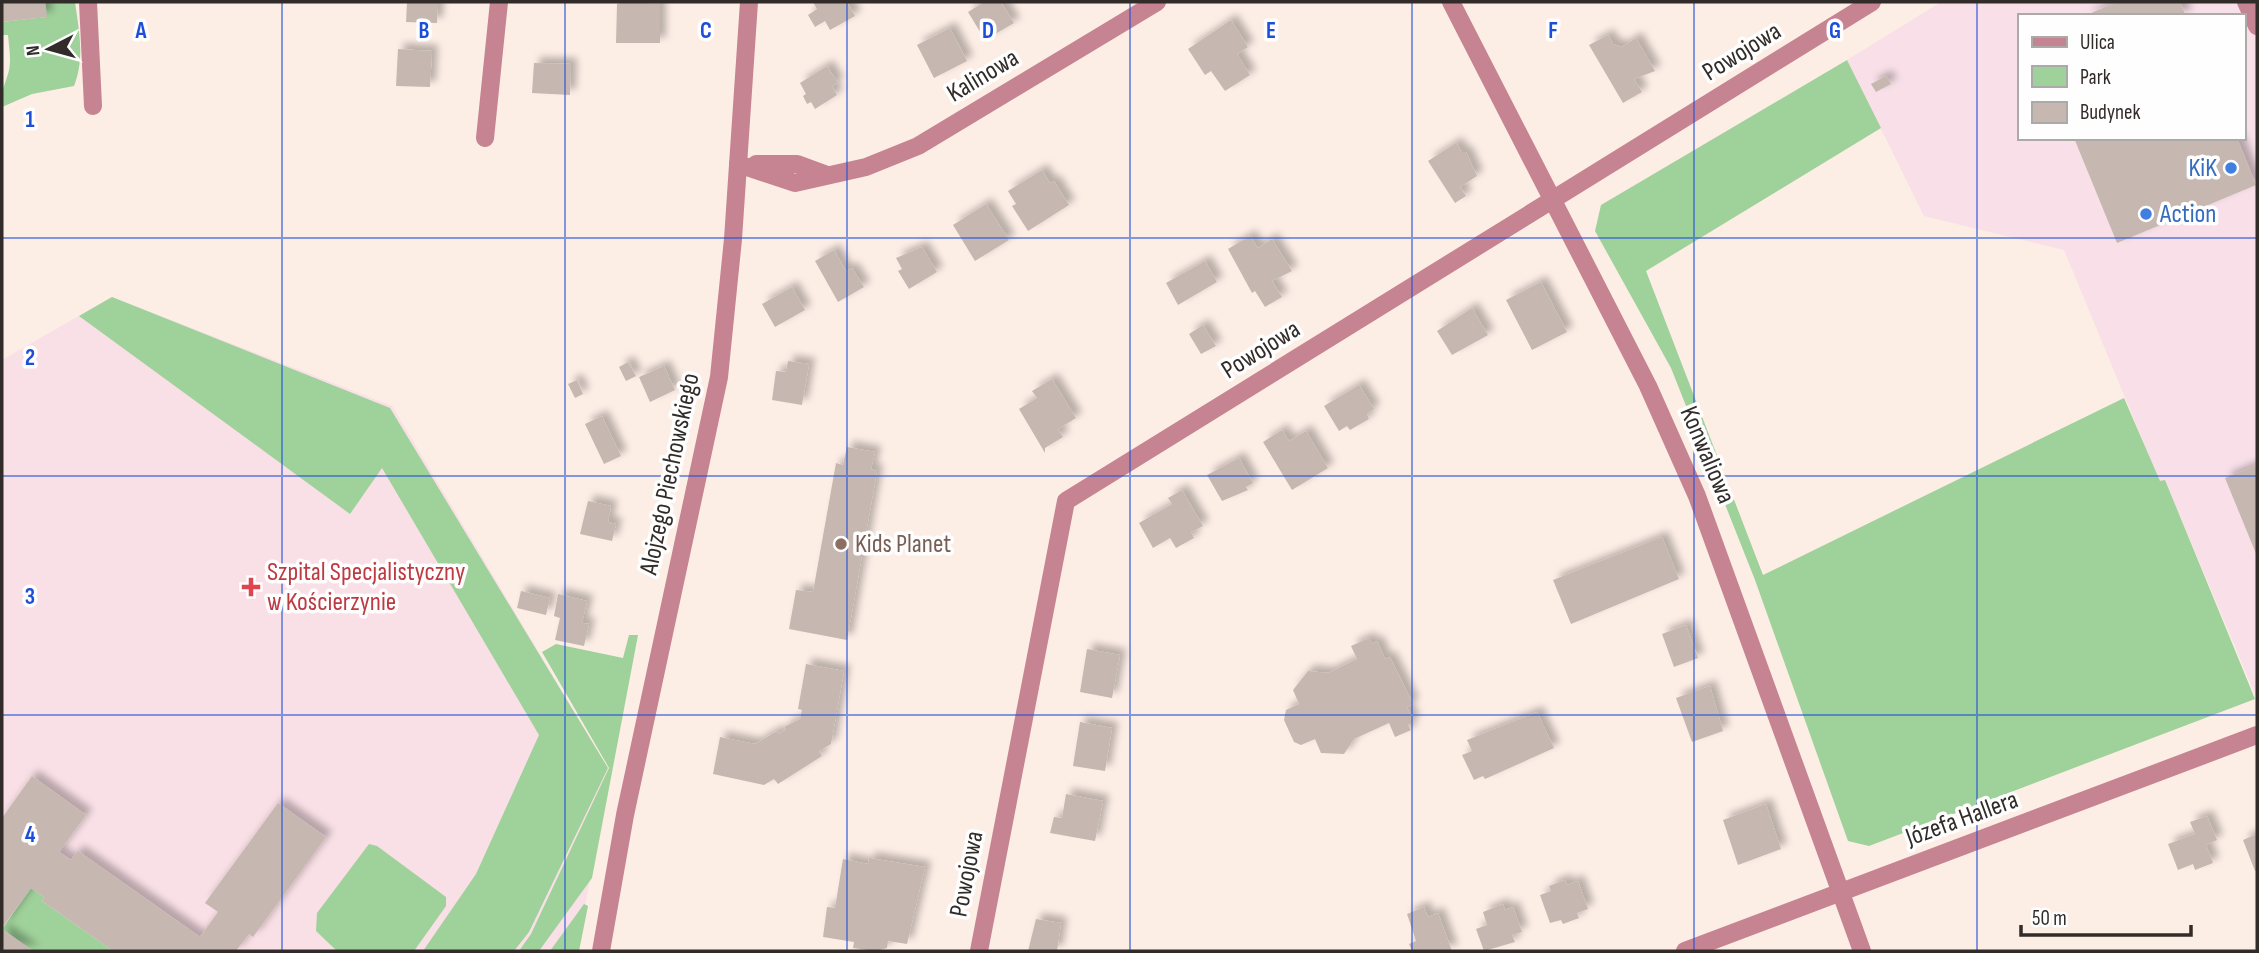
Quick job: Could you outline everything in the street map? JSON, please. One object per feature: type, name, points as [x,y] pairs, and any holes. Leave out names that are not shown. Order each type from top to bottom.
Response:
[{"type":"street","points":[[88,2],[93,106]]},
{"type":"street","points":[[485,138],[499,2]]},
{"type":"street","name":"Alojzego Piechowskiego","points":[[601,951],[625,815],[719,377],[749,2]]},
{"type":"street","name":"Kalinowa","points":[[738,164],[795,183],[866,167],[918,146],[1157,2]]},
{"type":"street","name":"Konwaliowa","points":[[1451,2],[1555,200],[1648,386],[1697,496],[1862,951]]},
{"type":"street","name":"Powojowa","points":[[979,951],[1066,501],[1872,2]]},
{"type":"street","points":[[2246,2],[2257,26]]},
{"type":"street","name":"Józefa Hallera","points":[[1685,951],[2257,735]]},
{"type":"shaded area","points":[[1941,2],[2257,2],[2257,699],[2165,480],[2160,482],[2064,250],[1924,216],[1847,60]]},
{"type":"shaded area","name":"Szpital Specjalistyczny w Kościerzynie","points":[[112,297],[392,406],[608,768],[578,951],[2,951],[2,360]]},
{"type":"green space","points":[[45,2],[75,2],[80,55],[74,86],[32,94],[2,107],[10,60],[8,35],[2,35],[2,22],[46,17]]},
{"type":"green space","points":[[1847,60],[1881,128],[1646,271],[1763,575],[2124,398],[2160,481],[2165,480],[2255,699],[1869,846],[1848,841],[1755,580],[1671,368],[1595,231],[1601,205]]},
{"type":"green space","points":[[112,297],[390,408],[608,768],[529,932],[514,951],[423,951],[476,874],[539,735],[382,468],[350,514],[79,316]]},
{"type":"green space","points":[[629,635],[638,635],[592,878],[539,951],[519,951],[531,934],[609,768],[542,652],[556,644],[623,658]]},
{"type":"green space","points":[[369,844],[377,846],[446,897],[446,906],[414,951],[337,951],[316,931],[317,913]]},
{"type":"green space","points":[[31,888],[44,897],[42,901],[113,951],[33,951],[2,929]]},
{"type":"green space","points":[[584,904],[588,906],[579,951],[550,951]]},
{"type":"building","points":[[2,2],[45,2],[47,17],[2,22]]},
{"type":"building","points":[[407,2],[438,2],[437,23],[406,22]]},
{"type":"building","points":[[813,2],[847,2],[855,16],[830,30],[825,21],[815,27],[808,15],[817,9]]},
{"type":"building","points":[[984,2],[1001,2],[1014,23],[985,40],[968,12]]},
{"type":"building","points":[[2117,2],[2180,2],[2185,14],[2089,14]]},
{"type":"building","points":[[617,4],[660,4],[660,43],[616,43]]},
{"type":"building","points":[[1231,20],[1248,47],[1237,54],[1250,75],[1225,91],[1211,71],[1205,75],[1188,49]]},
{"type":"building","points":[[950,28],[967,61],[934,78],[917,45]]},
{"type":"building","points":[[1608,35],[1613,44],[1622,47],[1636,38],[1655,71],[1634,79],[1642,92],[1623,103],[1589,45]]},
{"type":"building","points":[[398,49],[432,51],[430,87],[396,86]]},
{"type":"building","points":[[534,63],[571,64],[570,95],[532,93]]},
{"type":"building","points":[[827,66],[838,83],[832,86],[837,95],[815,109],[811,102],[807,104],[803,96],[806,94],[800,83]]},
{"type":"building","points":[[1886,76],[1891,84],[1876,92],[1871,84]]},
{"type":"building","name":"Action","points":[[2075,140],[2238,140],[2256,185],[2117,243]]},
{"type":"building","points":[[1456,143],[1462,152],[1466,152],[1477,176],[1460,187],[1466,196],[1455,203],[1428,161]]},
{"type":"building","points":[[1042,170],[1050,183],[1054,181],[1069,205],[1028,231],[1012,206],[1016,204],[1008,191]]},
{"type":"building","points":[[986,204],[1009,240],[975,261],[953,225]]},
{"type":"building","points":[[1250,236],[1258,248],[1272,239],[1292,271],[1272,281],[1282,297],[1265,307],[1255,291],[1252,293],[1228,249]]},
{"type":"building","points":[[922,247],[937,272],[909,289],[898,271],[902,269],[896,258]]},
{"type":"building","points":[[834,250],[846,271],[852,268],[864,287],[838,302],[815,261]]},
{"type":"building","points":[[1205,261],[1217,282],[1178,305],[1166,283]]},
{"type":"building","points":[[1541,282],[1567,332],[1532,350],[1506,300]]},
{"type":"building","points":[[792,287],[805,310],[775,327],[762,304]]},
{"type":"building","points":[[1472,308],[1488,335],[1452,355],[1437,331]]},
{"type":"building","points":[[1203,325],[1216,346],[1201,354],[1189,334]]},
{"type":"building","points":[[788,361],[809,364],[802,405],[772,400],[776,371],[786,372]]},
{"type":"building","points":[[628,362],[636,376],[626,381],[619,367]]},
{"type":"building","points":[[664,366],[675,390],[650,402],[639,377]]},
{"type":"building","points":[[1052,379],[1076,418],[1058,429],[1063,437],[1045,448],[1045,453],[1019,409],[1037,398],[1032,391]]},
{"type":"building","points":[[577,380],[583,394],[575,398],[568,384]]},
{"type":"building","points":[[1359,385],[1374,409],[1367,414],[1369,419],[1350,430],[1347,426],[1339,431],[1324,406]]},
{"type":"building","points":[[602,416],[621,456],[604,464],[585,424]]},
{"type":"building","points":[[1282,430],[1289,441],[1306,431],[1328,468],[1292,490],[1263,442]]},
{"type":"building","points":[[847,447],[875,452],[871,469],[877,471],[847,640],[789,629],[796,590],[813,592],[836,463],[843,465]]},
{"type":"building","points":[[1239,458],[1253,483],[1246,487],[1248,490],[1222,501],[1207,475]]},
{"type":"building","points":[[2257,465],[2257,556],[2225,478]]},
{"type":"building","points":[[1182,490],[1203,526],[1191,532],[1194,538],[1176,548],[1170,538],[1153,548],[1139,523],[1172,504],[1168,498]]},
{"type":"building","points":[[588,501],[611,506],[608,522],[616,524],[612,541],[580,534]]},
{"type":"building","points":[[1662,537],[1679,579],[1571,624],[1553,580]]},
{"type":"building","points":[[521,591],[550,598],[546,615],[517,608]]},
{"type":"building","points":[[558,594],[587,601],[582,623],[589,624],[584,646],[555,640],[560,618],[554,616]]},
{"type":"building","points":[[1686,625],[1698,658],[1674,667],[1662,634]]},
{"type":"building","points":[[1369,638],[1372,644],[1377,641],[1385,659],[1390,657],[1413,704],[1407,707],[1414,722],[1408,725],[1411,730],[1395,737],[1389,723],[1354,739],[1344,754],[1321,753],[1315,739],[1301,745],[1294,742],[1284,720],[1286,710],[1299,704],[1293,690],[1308,671],[1328,673],[1357,659],[1351,646]]},
{"type":"building","points":[[1087,649],[1120,655],[1112,698],[1080,692]]},
{"type":"building","points":[[806,664],[844,671],[831,744],[819,751],[822,756],[778,784],[774,779],[764,785],[713,774],[720,737],[755,744],[777,731],[779,734],[786,729],[784,727],[800,719],[802,710],[798,709]]},
{"type":"building","points":[[1710,686],[1723,731],[1692,742],[1676,698]]},
{"type":"building","points":[[1537,712],[1554,748],[1485,779],[1483,776],[1474,780],[1462,755],[1472,751],[1467,740]]},
{"type":"building","points":[[1080,722],[1112,728],[1105,771],[1073,766]]},
{"type":"building","points":[[32,776],[86,815],[59,852],[71,860],[78,851],[200,937],[218,912],[205,903],[278,803],[326,837],[253,937],[249,934],[236,951],[113,951],[42,901],[44,897],[31,888],[2,928],[2,818]]},
{"type":"building","points":[[1066,794],[1103,801],[1095,841],[1050,833],[1054,817],[1062,818]]},
{"type":"building","points":[[1766,804],[1781,849],[1738,865],[1723,820]]},
{"type":"building","points":[[2207,816],[2217,840],[2206,845],[2213,863],[2195,870],[2193,864],[2178,870],[2168,844],[2195,834],[2190,822]]},
{"type":"building","points":[[2257,834],[2257,871],[2255,871],[2243,840]]},
{"type":"building","points":[[869,858],[925,867],[907,944],[888,941],[887,948],[875,951],[853,948],[854,942],[823,937],[827,907],[835,908],[843,859],[868,864]]},
{"type":"building","points":[[1565,880],[1567,885],[1578,881],[1588,909],[1577,913],[1579,918],[1563,924],[1561,920],[1550,923],[1540,895],[1551,891],[1549,886]]},
{"type":"building","points":[[1503,904],[1505,910],[1513,907],[1522,932],[1512,935],[1515,942],[1484,951],[1476,929],[1487,925],[1483,912]]},
{"type":"building","points":[[1424,907],[1428,917],[1438,913],[1452,951],[1412,951],[1409,944],[1416,941],[1407,914]]},
{"type":"building","points":[[1036,919],[1061,923],[1057,951],[1028,951]]},
{"type":"building","points":[[2,929],[33,951],[2,951]]},
{"type":"place","name":"KiK","points":[[2231,168]]},
{"type":"place","name":"Action","points":[[2146,214]]},
{"type":"place","name":"Kids Planet","points":[[841,544]]},
{"type":"place","name":"Szpital Specjalistyczny w Kościerzynie","points":[[251,587]]}]
